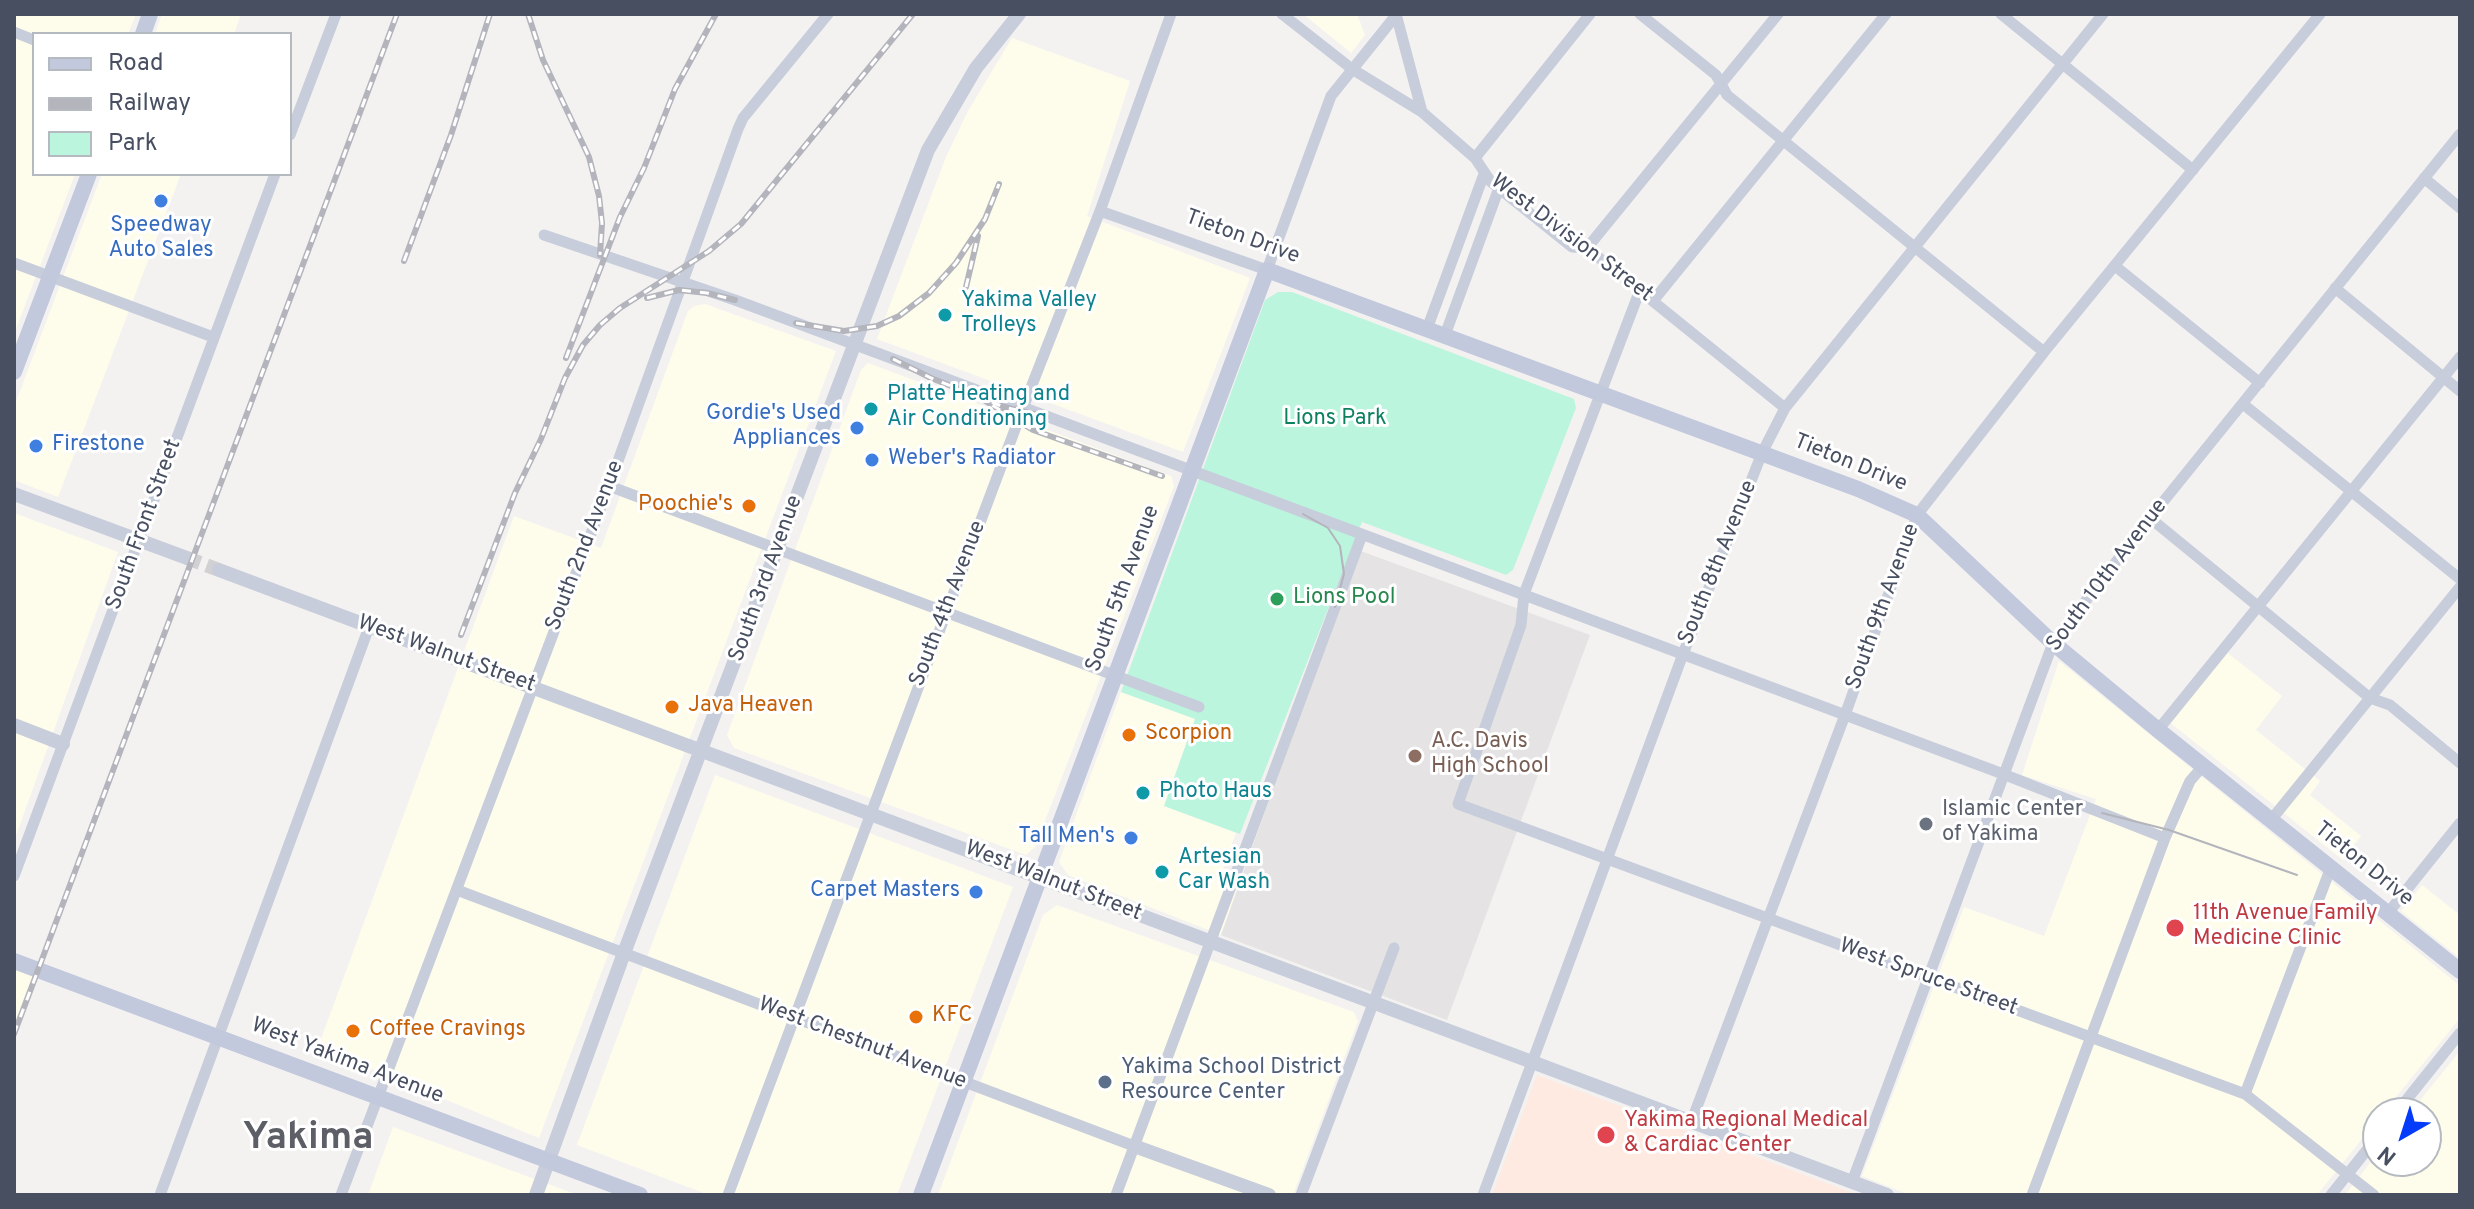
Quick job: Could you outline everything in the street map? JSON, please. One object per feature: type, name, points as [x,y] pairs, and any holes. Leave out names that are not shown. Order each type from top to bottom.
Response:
[{"type":"main road","points":[[14,372],[88,176]]},
{"type":"main road","name":"Tieton Drive","points":[[1267,270],[1858,489],[1917,515],[2053,643],[2460,971]]},
{"type":"main road","name":"South 5th Avenue","points":[[921,1195],[1267,270]]},
{"type":"main road","name":"West Yakima Avenue","points":[[14,961],[640,1195]]},
{"type":"street","points":[[292,129],[336,14]]},
{"type":"street","name":"South 2nd Avenue","points":[[341,1195],[609,486],[743,118],[828,14]]},
{"type":"street","name":"South 3rd Avenue","points":[[536,1195],[624,953],[928,150],[976,68],[1019,14]]},
{"type":"street","name":"South 4th Avenue","points":[[728,1195],[946,611],[1100,211],[1171,14]]},
{"type":"street","name":"West Division Street","points":[[1282,14],[1352,69],[1422,112],[1475,158],[1484,174],[1499,188],[1572,247],[1587,248],[1785,408]]},
{"type":"street","points":[[1397,14],[1422,112]]},
{"type":"street","name":"South 5th Avenue","points":[[1267,270],[1331,96],[1397,14]]},
{"type":"street","points":[[1475,158],[1590,14]]},
{"type":"street","points":[[1640,14],[1716,75],[1727,95],[2044,352]]},
{"type":"street","points":[[1587,248],[1778,14]]},
{"type":"street","points":[[1653,301],[1886,14]]},
{"type":"street","points":[[2001,14],[2193,170]]},
{"type":"street","name":"South 8th Avenue","points":[[1483,1195],[1683,654],[1762,453],[1785,408],[2103,14]]},
{"type":"street","name":"South 9th Avenue","points":[[1692,1120],[1917,515],[2044,352],[2320,14]]},
{"type":"street","name":"South 10th Avenue","points":[[1852,1182],[2053,643],[2460,134]]},
{"type":"street","points":[[1427,329],[1484,174]]},
{"type":"street","name":"South Front Street","points":[[14,876],[274,176]]},
{"type":"street","points":[[2424,178],[2460,208]]},
{"type":"street","points":[[1445,335],[1499,188]]},
{"type":"street","name":"Tieton Drive","points":[[1100,211],[1267,270]]},
{"type":"street","points":[[544,235],[854,344],[2003,774],[2165,838]]},
{"type":"street","points":[[14,263],[213,337]]},
{"type":"street","points":[[2115,266],[2260,383]]},
{"type":"street","points":[[2335,288],[2460,391]]},
{"type":"street","points":[[1524,594],[1640,290]]},
{"type":"street","points":[[2158,730],[2460,357]]},
{"type":"street","points":[[2243,404],[2460,579]]},
{"type":"street","points":[[609,486],[1199,707]]},
{"type":"street","points":[[14,494],[187,558]]},
{"type":"street","points":[[2150,518],[2370,698],[2390,705],[2460,763]]},
{"type":"street","points":[[1116,1195],[1362,535]]},
{"type":"street","name":"West Walnut Street","points":[[219,570],[1887,1195]]},
{"type":"street","points":[[2271,820],[2460,587]]},
{"type":"street","name":"West Spruce Street","points":[[1524,594],[1521,625],[1458,804],[2245,1094],[2374,1195]]},
{"type":"street","points":[[160,1195],[369,627]]},
{"type":"street","points":[[14,725],[63,744]]},
{"type":"street","points":[[2032,1195],[2165,838],[2190,781],[2204,765]]},
{"type":"street","points":[[2388,913],[2460,823]]},
{"type":"street","points":[[2245,1094],[2331,867]]},
{"type":"street","name":"West Chestnut Avenue","points":[[457,890],[1269,1195]]},
{"type":"street","points":[[1301,1195],[1394,948]]},
{"type":"street","points":[[2409,1097],[2460,1033]]},
{"type":"street","points":[[2331,1195],[2362,1156]]},
{"type":"shaded area","points":[[14,14],[136,14],[129,32],[32,32],[32,176],[74,176],[14,334]]},
{"type":"shaded area","points":[[162,14],[241,14],[235,32],[156,32]]},
{"type":"shaded area","points":[[1303,14],[1357,14],[1365,35],[1351,53]]},
{"type":"shaded area","points":[[1012,38],[1130,81],[1087,216],[1250,278],[1183,452],[877,339],[946,157],[968,111]]},
{"type":"shaded area","points":[[101,176],[180,176],[58,497],[14,480],[14,407]]},
{"type":"shaded area","points":[[705,304],[836,351],[539,1138],[318,1047],[514,516],[601,548],[688,311]]},
{"type":"shaded area","points":[[868,363],[1171,476],[1174,486],[1035,847],[1026,855],[734,748],[727,735],[861,370]]},
{"type":"shaded area","points":[[14,513],[118,552],[14,841]]},
{"type":"shaded area","name":"A.C. Davis High School","points":[[1358,550],[1590,635],[1447,1020],[1221,935]]},
{"type":"shaded area","points":[[2219,646],[2282,696],[2256,730],[2320,781],[2310,795],[2361,836],[2343,860],[2163,717]]},
{"type":"shaded area","points":[[2059,661],[2460,986],[2460,1018],[2396,1097],[2362,1097],[2362,1139],[2317,1195],[1910,1195],[1862,1176],[1964,907],[2044,936],[2096,799],[2022,775]]},
{"type":"shaded area","points":[[1121,692],[1195,719],[1164,806],[1236,833],[1223,868],[1242,876],[1221,935],[1068,875],[1059,862]]},
{"type":"shaded area","points":[[715,775],[1013,887],[897,1195],[709,1195],[577,1145]]},
{"type":"shaded area","points":[[2422,885],[2460,915],[2460,958],[2401,911]]},
{"type":"shaded area","points":[[1057,905],[1354,1012],[1358,1021],[1293,1195],[938,1195],[1043,915]]},
{"type":"shaded area","points":[[14,961],[38,970],[14,1034]]},
{"type":"shaded area","points":[[2460,1051],[2460,1195],[2345,1195],[2362,1173],[2362,1177],[2442,1177],[2442,1097],[2423,1097]]},
{"type":"shaded area","name":"Yakima Regional Medical & Cardiac Center","points":[[1537,1075],[1858,1195],[1492,1195]]},
{"type":"shaded area","points":[[393,1127],[578,1195],[368,1195]]},
{"type":"green space","name":"Lions Park","points":[[1278,292],[1292,292],[1574,399],[1576,408],[1513,570],[1506,575],[1362,522],[1240,834],[1164,806],[1195,719],[1121,692],[1265,300]]},
{"type":"tunnel","points":[[187,558],[219,570]]},
{"type":"tram line","points":[[1303,514],[1328,528],[1340,546],[1344,574],[1335,607]]},
{"type":"tram line","points":[[2102,813],[2169,830],[2297,875]]},
{"type":"railway","points":[[14,1034],[397,14]]},
{"type":"railway","points":[[404,261],[451,135],[490,14]]},
{"type":"railway","points":[[528,14],[543,60],[589,157],[599,196],[602,223],[600,255]]},
{"type":"railway","points":[[566,358],[620,217],[644,168],[675,89],[716,14]]},
{"type":"railway","points":[[461,635],[515,493],[565,378],[583,345],[620,308],[709,251],[741,224],[913,14]]},
{"type":"railway","points":[[796,323],[844,331],[877,326],[899,316],[929,293],[956,263],[985,219],[999,184]]},
{"type":"railway","points":[[966,287],[978,236]]},
{"type":"railway","points":[[647,298],[679,290],[735,300]]},
{"type":"railway","points":[[893,359],[1004,407],[1046,417]]},
{"type":"railway","points":[[977,396],[1033,430],[1162,476]]},
{"type":"place","name":"Speedway Auto Sales","points":[[161,201]]},
{"type":"place","name":"Yakima Valley Trolleys","points":[[945,315]]},
{"type":"place","name":"Platte Heating and Air Conditioning","points":[[871,409]]},
{"type":"place","name":"Gordie's Used Appliances","points":[[857,428]]},
{"type":"place","name":"Firestone","points":[[36,446]]},
{"type":"place","name":"Weber's Radiator","points":[[872,460]]},
{"type":"place","name":"Poochie's","points":[[749,506]]},
{"type":"place","name":"Lions Pool","points":[[1277,599]]},
{"type":"place","name":"Java Heaven","points":[[672,707]]},
{"type":"place","name":"Scorpion","points":[[1129,735]]},
{"type":"place","name":"A.C. Davis High School","points":[[1415,756]]},
{"type":"place","name":"Photo Haus","points":[[1143,793]]},
{"type":"place","name":"Islamic Center of Yakima","points":[[1926,824]]},
{"type":"place","name":"Tall Men's","points":[[1131,838]]},
{"type":"place","name":"Artesian Car Wash","points":[[1162,872]]},
{"type":"place","name":"Carpet Masters","points":[[976,892]]},
{"type":"place","name":"11th Avenue Family Medicine Clinic","points":[[2175,928]]},
{"type":"place","name":"KFC","points":[[916,1017]]},
{"type":"place","name":"Coffee Cravings","points":[[353,1031]]},
{"type":"place","name":"Yakima School District Resource Center","points":[[1105,1082]]},
{"type":"place","name":"Yakima Regional Medical & Cardiac Center","points":[[1606,1135]]},
{"type":"district","name":"Yakima","points":[[308,1140]]}]
